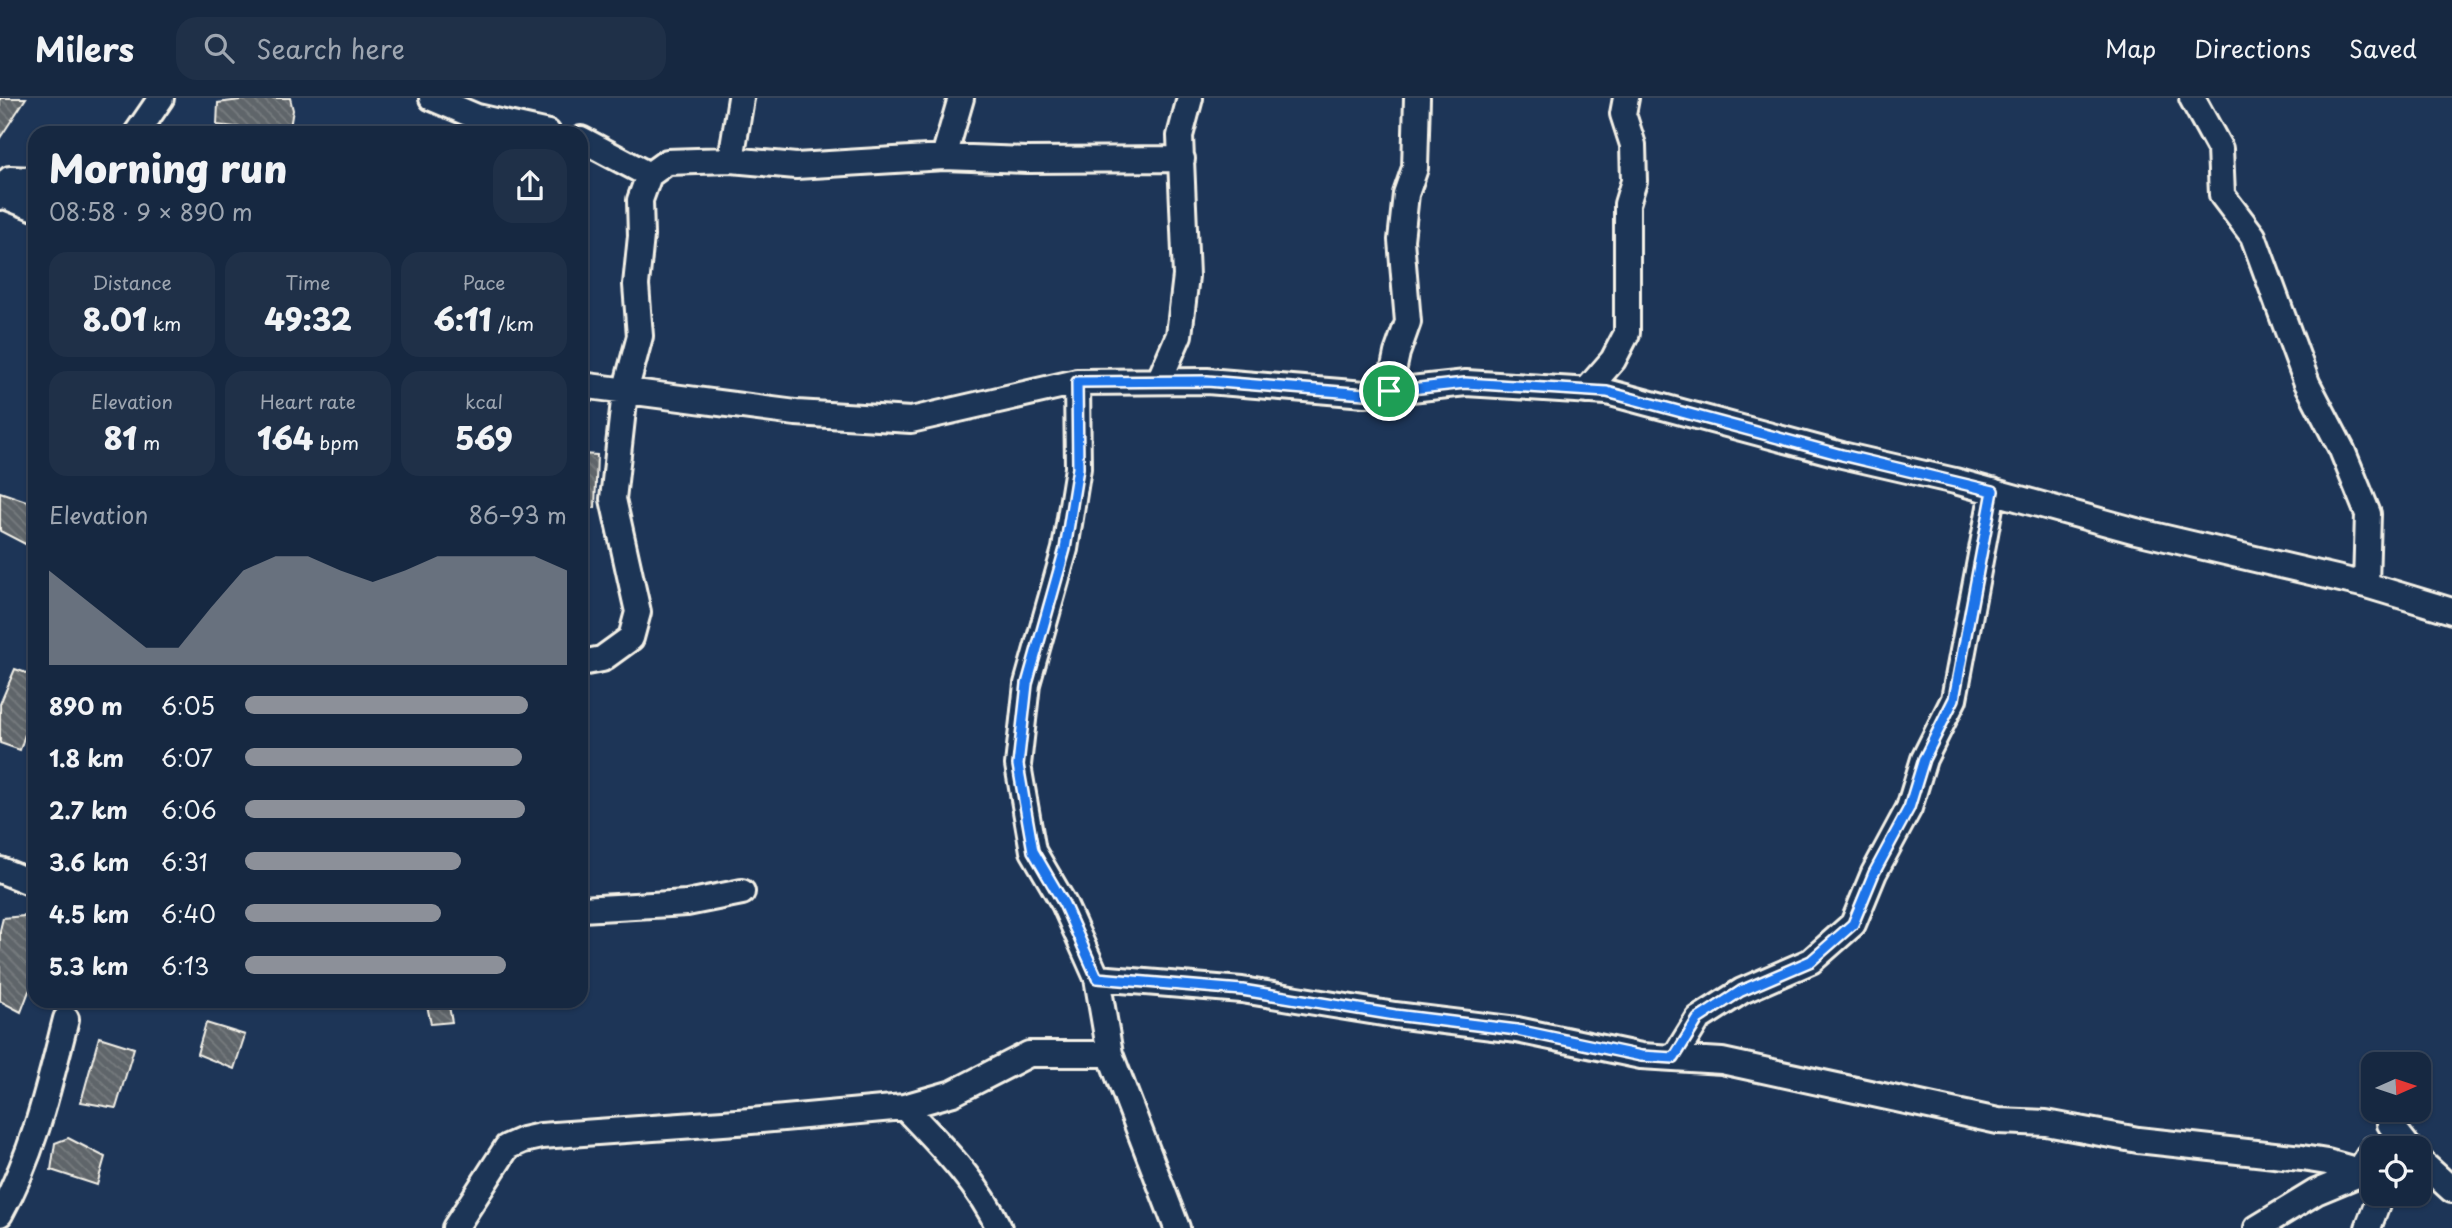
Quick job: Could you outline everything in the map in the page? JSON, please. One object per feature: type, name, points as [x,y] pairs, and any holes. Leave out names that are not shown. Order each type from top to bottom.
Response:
[{"type":"street","points":[[142,126],[161,98]]},
{"type":"street","points":[[432,98],[477,117],[517,126]]},
{"type":"street","points":[[731,160],[741,98]]},
{"type":"street","points":[[944,157],[961,98]]},
{"type":"street","points":[[1159,382],[1179,335],[1186,276],[1180,136],[1190,98]]},
{"type":"street","points":[[1389,391],[1397,353],[1408,322],[1401,240],[1406,194],[1415,168],[1417,98]]},
{"type":"street","points":[[1586,391],[1613,360],[1627,333],[1627,204],[1634,181],[1633,145],[1623,114],[1626,98]]},
{"type":"street","points":[[2192,98],[2220,149],[2222,195],[2253,236],[2307,383],[2342,450],[2368,514],[2366,585]]},
{"type":"street","points":[[588,143],[649,175]]},
{"type":"street","points":[[588,662],[602,659],[631,638],[638,612],[613,499],[625,392],[640,335],[636,285],[641,236],[640,200],[649,175],[667,162],[731,160],[796,166],[944,157],[1027,160],[1182,159]]},
{"type":"street","points":[[28,180],[10,179],[0,195],[28,205]]},
{"type":"street","points":[[588,386],[796,413],[911,420],[1077,382],[1207,381],[1365,394],[1465,383],[1607,392],[1842,455],[1993,491],[2136,531],[2366,585],[2452,611]]},
{"type":"street","points":[[1077,382],[1078,468],[1065,549],[1027,684],[1018,765],[1033,851],[1064,904],[1097,978],[1110,1054],[1177,1228]]},
{"type":"street","points":[[1674,1058],[1698,1019],[1741,991],[1811,961],[1853,924],[1874,873],[1909,808],[1924,759],[1954,699],[1993,491]]},
{"type":"street","points":[[0,870],[28,881]]},
{"type":"street","points":[[588,909],[687,903],[742,892]]},
{"type":"street","points":[[1097,978],[1242,990],[1395,1015],[1517,1030],[1641,1056],[1722,1061],[1998,1121],[2046,1123],[2138,1140],[2327,1161],[2358,1171],[2361,1167]]},
{"type":"street","points":[[0,1214],[16,1185],[45,1104],[66,1019]]},
{"type":"street","points":[[455,1228],[507,1147],[523,1140],[541,1136],[904,1107],[953,1093],[1029,1054],[1110,1054]]},
{"type":"street","points":[[904,1107],[948,1153],[988,1204],[999,1228]]},
{"type":"street","points":[[2431,1172],[2452,1190]]},
{"type":"street","points":[[2258,1228],[2316,1192],[2361,1173]]},
{"type":"street","points":[[2368,1228],[2376,1206]]},
{"type":"building","points":[[0,98],[26,98],[0,138]]},
{"type":"building","points":[[255,98],[290,98],[293,110],[290,126],[217,125],[218,103]]},
{"type":"building","points":[[588,454],[597,455],[595,508],[588,508]]},
{"type":"building","points":[[0,492],[28,502],[28,545],[0,531]]},
{"type":"building","points":[[15,669],[28,674],[28,725],[20,750],[0,743],[0,704]]},
{"type":"building","points":[[24,916],[28,919],[28,994],[21,1012],[0,1001],[0,930],[3,918]]},
{"type":"building","points":[[428,1008],[449,1008],[452,1022],[431,1024]]},
{"type":"building","points":[[206,1023],[245,1035],[234,1069],[197,1054]]},
{"type":"building","points":[[99,1037],[134,1048],[116,1108],[81,1102]]},
{"type":"building","points":[[68,1138],[105,1157],[97,1185],[51,1170],[55,1143]]},
{"type":"route","points":[[1207,381],[1365,394],[1389,391],[1465,383],[1607,392],[1842,455],[1993,491],[1954,699],[1924,759],[1909,808],[1874,873],[1853,924],[1811,961],[1741,991],[1698,1019],[1674,1058],[1641,1056],[1517,1030],[1395,1015],[1242,990],[1097,978],[1064,904],[1033,851],[1018,765],[1027,684],[1065,549],[1078,468],[1077,382],[1207,381]]}]
